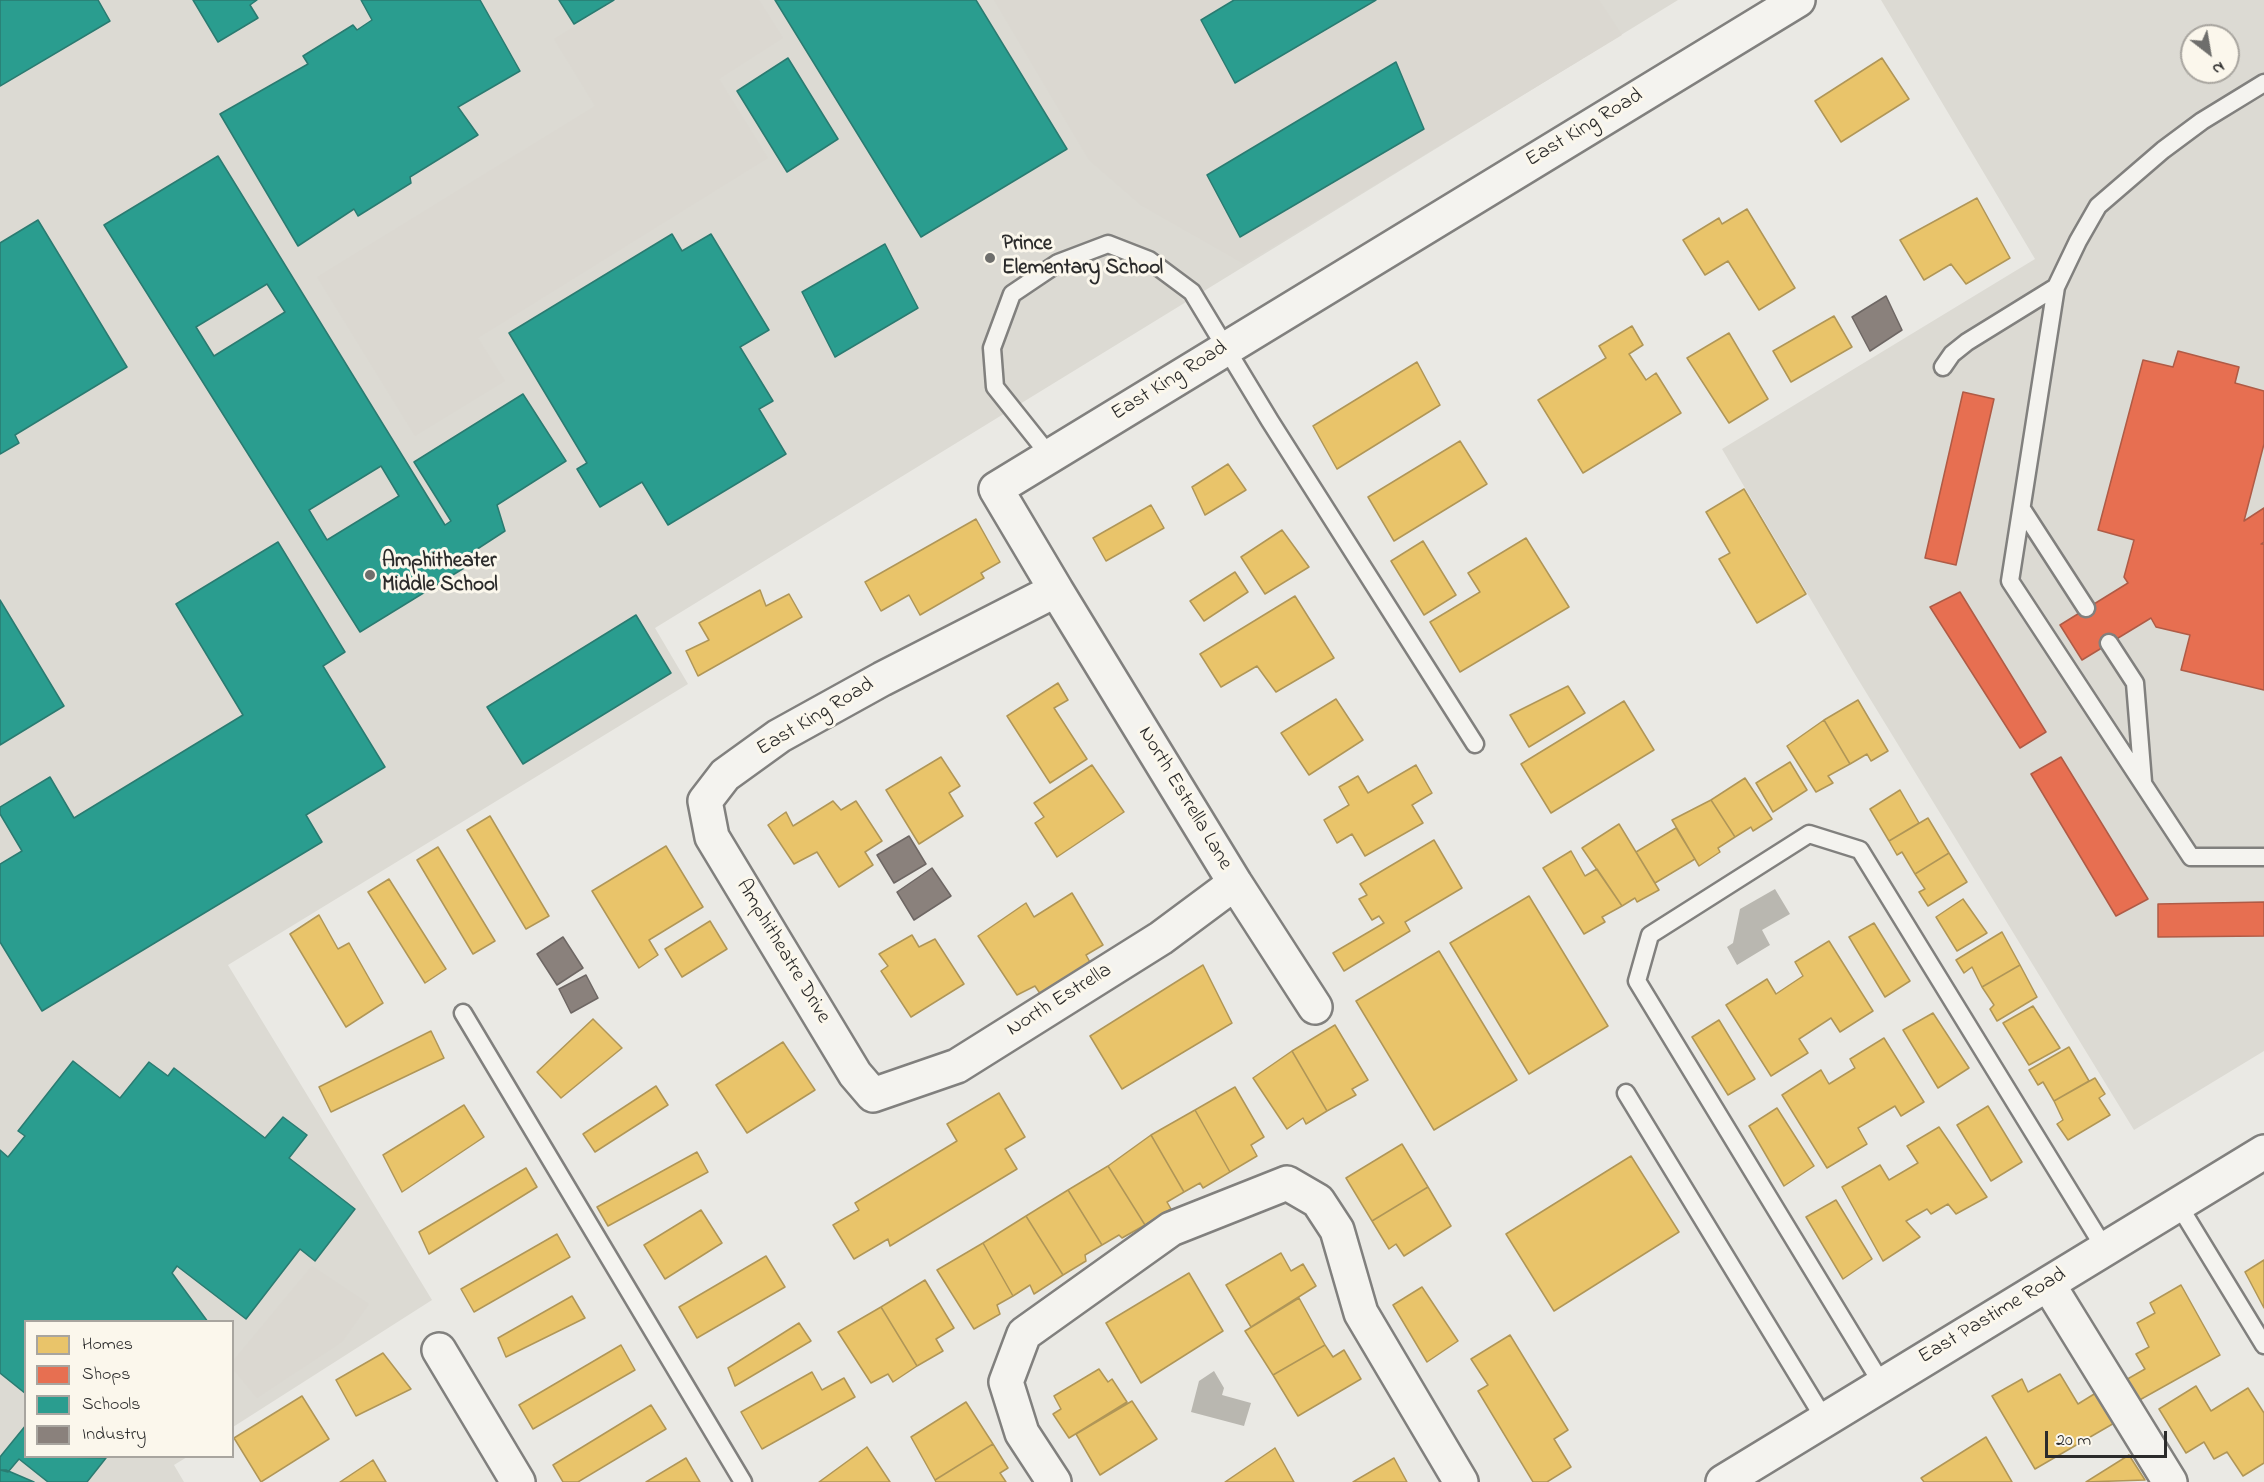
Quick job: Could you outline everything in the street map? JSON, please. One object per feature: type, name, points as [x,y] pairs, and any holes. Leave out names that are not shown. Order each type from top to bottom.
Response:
[{"type":"street","name":"East King Road","points":[[705,801],[725,775],[779,736],[882,679],[1056,590],[996,489],[1798,0]]},
{"type":"street","name":"North Estrella Lane","points":[[1056,590],[1235,883],[1315,1007]]},
{"type":"street","name":"Amphitheatre Drive","points":[[705,801],[712,837],[855,1074],[873,1095]]},
{"type":"street","name":"North Estrella","points":[[873,1095],[957,1066],[1161,938],[1235,883]]},
{"type":"street","name":"East Pastime Road","points":[[1723,1482],[2264,1152]]},
{"type":"street","points":[[1054,1482],[1022,1433],[1006,1382],[1024,1334],[1171,1229],[1287,1183],[1318,1201],[1337,1230],[1361,1313],[1461,1482]]},
{"type":"street","points":[[2048,1284],[2170,1482]]},
{"type":"street","points":[[439,1350],[518,1482]]},
{"type":"lane","points":[[2259,86],[2202,121],[2163,150],[2098,206],[2056,287],[2010,581],[2191,857],[2264,857]]},
{"type":"lane","points":[[1050,456],[995,387],[992,348],[1012,294],[1058,263],[1108,244],[1149,260],[1192,292],[1475,744]]},
{"type":"lane","points":[[1943,367],[1952,354],[1967,342],[2056,287]]},
{"type":"lane","points":[[2022,509],[2086,608]]},
{"type":"lane","points":[[2109,644],[2135,683],[2144,786]]},
{"type":"lane","points":[[1882,1384],[1637,981],[1650,935],[1809,834],[1860,850],[2105,1249]]},
{"type":"lane","points":[[463,1013],[743,1482]]},
{"type":"lane","points":[[1626,1093],[1825,1420]]},
{"type":"lane","points":[[2178,1204],[2264,1345]]},
{"type":"shaded area","name":"Amphitheater Middle School","points":[[0,0],[1678,0],[655,628],[688,684],[228,965],[432,1300],[234,1426],[234,1320],[24,1320],[24,1458],[185,1458],[174,1465],[184,1482],[0,1482]]},
{"type":"shaded area","points":[[617,0],[759,0],[783,38],[719,79],[768,158],[478,338],[505,381],[415,436],[317,277],[595,106],[554,39]]},
{"type":"shaded area","points":[[994,0],[1599,0],[1622,35],[1244,264],[1142,206],[1089,160]]},
{"type":"shaded area","points":[[1881,0],[2264,0],[2264,1051],[2134,1130],[1853,671],[1722,449],[2035,259]]},
{"type":"shaded area","points":[[1775,889],[1790,914],[1762,930],[1770,945],[1737,965],[1727,947],[1733,943],[1740,909]]},
{"type":"shaded area","points":[[312,1266],[369,1304],[342,1342],[257,1398],[234,1370],[234,1360]]},
{"type":"shaded area","points":[[1214,1371],[1224,1388],[1222,1395],[1251,1403],[1244,1426],[1191,1412],[1199,1381]]},
{"type":"building: Homes","points":[[1882,58],[1909,99],[1841,142],[1815,101]]},
{"type":"building: Homes","points":[[1977,198],[2010,258],[1966,284],[1951,264],[1924,280],[1900,240]]},
{"type":"building: Homes","points":[[1747,209],[1795,288],[1759,310],[1728,261],[1705,275],[1683,240],[1719,218],[1722,224]]},
{"type":"building: Homes","points":[[1834,316],[1852,347],[1791,382],[1773,351]]},
{"type":"building: Homes","points":[[1632,326],[1643,345],[1629,354],[1646,380],[1656,373],[1681,413],[1583,473],[1538,400],[1606,358],[1599,346]]},
{"type":"building: Homes","points":[[1729,333],[1768,399],[1729,423],[1687,358]]},
{"type":"building: Homes","points":[[1417,362],[1440,405],[1337,469],[1313,426]]},
{"type":"building: Homes","points":[[1460,441],[1487,484],[1394,541],[1368,497]]},
{"type":"building: Homes","points":[[1228,464],[1246,490],[1205,515],[1192,487]]},
{"type":"building: Homes","points":[[1744,489],[1806,594],[1757,623],[1719,559],[1730,553],[1706,512]]},
{"type":"building: Homes","points":[[1151,505],[1164,528],[1106,561],[1093,538]]},
{"type":"building: Homes","points":[[976,519],[1000,562],[981,573],[984,578],[920,615],[909,595],[881,611],[865,582]]},
{"type":"building: Homes","points":[[1282,530],[1309,567],[1265,594],[1241,557]]},
{"type":"building: Homes","points":[[1526,538],[1569,607],[1460,672],[1430,622],[1480,592],[1468,573]]},
{"type":"building: Homes","points":[[1423,541],[1456,595],[1424,615],[1391,561]]},
{"type":"building: Homes","points":[[1235,572],[1248,592],[1204,621],[1190,601]]},
{"type":"building: Homes","points":[[760,590],[766,606],[789,594],[802,617],[698,676],[686,651],[709,640],[699,623]]},
{"type":"building: Homes","points":[[1295,596],[1334,658],[1276,692],[1257,666],[1221,687],[1200,654]]},
{"type":"building: Homes","points":[[1058,683],[1068,700],[1054,708],[1087,759],[1050,783],[1007,716]]},
{"type":"building: Homes","points":[[1568,686],[1585,713],[1529,747],[1510,715]]},
{"type":"building: Homes","points":[[1336,699],[1363,740],[1309,775],[1281,733]]},
{"type":"building: Homes","points":[[1858,700],[1888,751],[1871,761],[1867,754],[1850,764],[1824,720]]},
{"type":"building: Homes","points":[[1624,701],[1654,750],[1551,813],[1521,764]]},
{"type":"building: Homes","points":[[1824,720],[1850,764],[1828,776],[1833,783],[1816,792],[1787,746]]},
{"type":"building: Homes","points":[[941,757],[960,786],[949,793],[963,816],[919,844],[886,790]]},
{"type":"building: Homes","points":[[1790,762],[1807,790],[1773,812],[1756,783]]},
{"type":"building: Homes","points":[[1092,765],[1124,812],[1057,857],[1035,823],[1044,817],[1034,803]]},
{"type":"building: Homes","points":[[1416,765],[1432,793],[1412,805],[1423,823],[1365,856],[1352,834],[1337,843],[1324,820],[1349,805],[1339,787],[1358,776],[1368,793]]},
{"type":"building: Homes","points":[[1745,778],[1772,819],[1753,831],[1751,827],[1735,837],[1711,800]]},
{"type":"building: Homes","points":[[1900,790],[1919,823],[1889,841],[1870,809]]},
{"type":"building: Homes","points":[[1711,800],[1735,837],[1718,848],[1720,852],[1699,866],[1672,820]]},
{"type":"building: Homes","points":[[833,801],[841,810],[856,801],[882,841],[865,852],[873,865],[839,887],[817,852],[794,864],[768,825],[786,812],[793,826]]},
{"type":"building: Homes","points":[[490,816],[549,916],[526,929],[467,830]]},
{"type":"building: Homes","points":[[1928,818],[1949,853],[1915,874],[1902,852],[1897,855],[1889,841]]},
{"type":"building: Homes","points":[[1619,824],[1659,890],[1637,902],[1635,898],[1622,906],[1582,848]]},
{"type":"building: Homes","points":[[1676,828],[1695,859],[1655,883],[1636,852]]},
{"type":"building: Homes","points":[[1434,840],[1462,888],[1405,922],[1410,931],[1344,971],[1333,953],[1384,923],[1379,916],[1372,920],[1359,899],[1367,895],[1360,884]]},
{"type":"building: Homes","points":[[666,846],[703,907],[649,940],[658,955],[639,968],[592,891]]},
{"type":"building: Homes","points":[[438,847],[495,941],[473,954],[417,860]]},
{"type":"building: Homes","points":[[1571,851],[1585,876],[1597,869],[1622,906],[1602,917],[1605,922],[1584,934],[1543,868]]},
{"type":"building: Homes","points":[[1949,853],[1967,882],[1928,906],[1919,892],[1925,889],[1915,874]]},
{"type":"building: Homes","points":[[389,879],[446,969],[425,983],[368,892]]},
{"type":"building: Homes","points":[[1072,893],[1103,945],[1086,955],[1091,964],[1041,995],[1035,986],[1017,995],[978,936],[1026,903],[1034,917]]},
{"type":"building: Homes","points":[[1529,896],[1608,1026],[1529,1074],[1450,943]]},
{"type":"building: Homes","points":[[1963,899],[1987,933],[1957,951],[1936,917]]},
{"type":"building: Homes","points":[[319,915],[338,949],[349,943],[383,1003],[346,1027],[290,934]]},
{"type":"building: Homes","points":[[710,921],[727,949],[682,977],[665,949]]},
{"type":"building: Homes","points":[[1874,923],[1910,981],[1885,997],[1849,937]]},
{"type":"building: Homes","points":[[2002,932],[2020,965],[1982,987],[1972,967],[1964,973],[1956,960]]},
{"type":"building: Homes","points":[[912,935],[919,947],[935,939],[964,984],[911,1017],[881,971],[888,966],[879,954]]},
{"type":"building: Homes","points":[[1829,941],[1873,1011],[1840,1032],[1831,1018],[1799,1039],[1808,1053],[1771,1076],[1726,1005],[1767,979],[1776,994],[1803,976],[1795,962]]},
{"type":"building: Homes","points":[[1439,951],[1517,1080],[1434,1130],[1356,1001]]},
{"type":"building: Homes","points":[[1203,965],[1232,1023],[1122,1089],[1090,1036]]},
{"type":"building: Homes","points":[[2020,965],[2037,997],[1997,1021],[1990,1009],[1994,1005],[1982,987]]},
{"type":"building: Homes","points":[[2033,1006],[2060,1048],[2029,1065],[2003,1023]]},
{"type":"building: Homes","points":[[1933,1013],[1969,1068],[1938,1088],[1903,1030]]},
{"type":"building: Homes","points":[[593,1019],[622,1048],[561,1098],[537,1072]]},
{"type":"building: Homes","points":[[1719,1020],[1755,1079],[1728,1095],[1692,1037]]},
{"type":"building: Homes","points":[[1335,1025],[1368,1080],[1352,1089],[1356,1095],[1327,1111],[1292,1051]]},
{"type":"building: Homes","points":[[431,1031],[444,1058],[331,1112],[319,1087]]},
{"type":"building: Homes","points":[[1884,1038],[1924,1102],[1901,1116],[1895,1106],[1858,1128],[1867,1144],[1827,1168],[1782,1095],[1821,1070],[1829,1084],[1855,1068],[1850,1059]]},
{"type":"building: Homes","points":[[783,1042],[815,1090],[747,1133],[716,1085]]},
{"type":"building: Homes","points":[[2069,1047],[2089,1081],[2054,1101],[2043,1082],[2038,1085],[2029,1070]]},
{"type":"building: Homes","points":[[1292,1051],[1327,1111],[1306,1124],[1303,1118],[1287,1129],[1253,1078]]},
{"type":"building: Homes","points":[[2095,1078],[2105,1094],[2099,1098],[2110,1115],[2068,1140],[2057,1124],[2063,1120],[2054,1101]]},
{"type":"building: Homes","points":[[656,1086],[668,1105],[595,1152],[583,1134]]},
{"type":"building: Homes","points":[[1235,1087],[1264,1137],[1251,1145],[1257,1156],[1230,1172],[1195,1110]]},
{"type":"building: Homes","points":[[999,1093],[1025,1137],[1005,1149],[1017,1169],[890,1246],[888,1239],[854,1259],[833,1225],[859,1210],[855,1203],[957,1141],[947,1124]]},
{"type":"building: Homes","points":[[464,1105],[484,1137],[402,1192],[383,1155]]},
{"type":"building: Homes","points":[[1988,1106],[2022,1162],[1991,1181],[1957,1125]]},
{"type":"building: Homes","points":[[1777,1108],[1814,1166],[1784,1186],[1749,1126]]},
{"type":"building: Homes","points":[[1195,1110],[1230,1172],[1203,1188],[1200,1183],[1184,1192],[1151,1135]]},
{"type":"building: Homes","points":[[1939,1127],[1987,1197],[1956,1214],[1948,1204],[1931,1214],[1927,1209],[1906,1221],[1920,1237],[1883,1261],[1842,1187],[1880,1165],[1889,1180],[1918,1163],[1907,1146]]},
{"type":"building: Homes","points":[[1151,1135],[1184,1192],[1167,1202],[1171,1209],[1145,1225],[1108,1166]]},
{"type":"building: Homes","points":[[1402,1144],[1428,1187],[1372,1221],[1346,1178]]},
{"type":"building: Homes","points":[[697,1152],[708,1172],[608,1226],[597,1207]]},
{"type":"building: Homes","points":[[1631,1156],[1679,1232],[1554,1311],[1506,1234]]},
{"type":"building: Homes","points":[[1108,1166],[1145,1225],[1122,1238],[1119,1235],[1102,1245],[1068,1190]]},
{"type":"building: Homes","points":[[526,1168],[537,1187],[429,1254],[419,1232]]},
{"type":"building: Homes","points":[[1428,1187],[1451,1226],[1404,1256],[1396,1244],[1389,1249],[1372,1221]]},
{"type":"building: Homes","points":[[1068,1190],[1102,1245],[1085,1255],[1086,1261],[1063,1275],[1026,1216]]},
{"type":"building: Homes","points":[[1836,1200],[1872,1259],[1843,1279],[1806,1217]]},
{"type":"building: Homes","points":[[701,1210],[722,1243],[665,1279],[644,1245]]},
{"type":"building: Homes","points":[[1026,1216],[1063,1275],[1034,1294],[1030,1285],[1013,1296],[983,1243]]},
{"type":"building: Homes","points":[[557,1234],[570,1257],[474,1312],[461,1289]]},
{"type":"building: Homes","points":[[983,1243],[1013,1296],[997,1305],[1000,1314],[974,1329],[937,1270]]},
{"type":"building: Homes","points":[[1281,1253],[1291,1271],[1303,1264],[1316,1286],[1251,1327],[1226,1285]]},
{"type":"building: Homes","points":[[766,1256],[785,1287],[697,1338],[679,1307]]},
{"type":"building: Homes","points":[[2264,1260],[2264,1308],[2245,1272]]},
{"type":"building: Homes","points":[[1189,1273],[1223,1331],[1141,1383],[1106,1323]]},
{"type":"building: Homes","points":[[925,1280],[954,1328],[936,1339],[943,1351],[917,1366],[881,1307]]},
{"type":"building: Homes","points":[[2181,1285],[2220,1355],[2136,1402],[2124,1381],[2145,1369],[2136,1354],[2149,1347],[2137,1323],[2155,1313],[2150,1303]]},
{"type":"building: Homes","points":[[1422,1287],[1458,1341],[1427,1362],[1393,1305]]},
{"type":"building: Homes","points":[[572,1296],[585,1318],[506,1357],[498,1338]]},
{"type":"building: Homes","points":[[1299,1298],[1325,1345],[1273,1375],[1245,1331]]},
{"type":"building: Homes","points":[[881,1307],[917,1366],[893,1382],[888,1374],[871,1383],[838,1332]]},
{"type":"building: Homes","points":[[799,1323],[811,1341],[735,1386],[728,1368]]},
{"type":"building: Homes","points":[[1510,1335],[1568,1430],[1554,1439],[1571,1467],[1547,1482],[1533,1482],[1478,1391],[1488,1385],[1471,1359]]},
{"type":"building: Homes","points":[[621,1345],[635,1370],[533,1429],[519,1405]]},
{"type":"building: Homes","points":[[1325,1345],[1333,1357],[1344,1350],[1361,1379],[1298,1416],[1273,1375]]},
{"type":"building: Homes","points":[[383,1353],[411,1389],[356,1416],[336,1380]]},
{"type":"building: Homes","points":[[1099,1369],[1108,1382],[1112,1379],[1127,1402],[1069,1438],[1053,1414],[1061,1409],[1054,1396]]},
{"type":"building: Homes","points":[[812,1372],[822,1390],[844,1378],[855,1397],[762,1449],[741,1412]]},
{"type":"building: Homes","points":[[2060,1374],[2078,1404],[2099,1391],[2116,1422],[2035,1469],[1992,1396],[2022,1379],[2028,1392]]},
{"type":"building: Homes","points":[[2196,1386],[2211,1411],[2248,1388],[2264,1413],[2264,1463],[2243,1476],[2227,1452],[2214,1459],[2204,1442],[2186,1453],[2159,1409]]},
{"type":"building: Homes","points":[[302,1396],[329,1439],[261,1482],[234,1438]]},
{"type":"building: Homes","points":[[1132,1401],[1157,1439],[1100,1475],[1076,1434]]},
{"type":"building: Homes","points":[[966,1402],[993,1444],[935,1480],[911,1437]]},
{"type":"building: Homes","points":[[651,1405],[666,1429],[578,1482],[563,1482],[553,1465]]},
{"type":"building: Homes","points":[[1986,1437],[2012,1482],[1924,1482],[1921,1478]]},
{"type":"building: Homes","points":[[993,1444],[1008,1468],[1000,1473],[1006,1482],[936,1482],[935,1480]]},
{"type":"building: Homes","points":[[867,1447],[890,1482],[819,1482]]},
{"type":"building: Homes","points":[[1275,1448],[1294,1482],[1225,1482]]},
{"type":"building: Homes","points":[[2129,1455],[2145,1480],[2086,1482]]},
{"type":"building: Homes","points":[[686,1458],[700,1482],[646,1482]]},
{"type":"building: Homes","points":[[1394,1458],[1407,1482],[1353,1482]]},
{"type":"building: Homes","points":[[373,1460],[386,1482],[340,1482]]},
{"type":"building: Shops","points":[[2178,351],[2239,367],[2235,383],[2264,391],[2264,444],[2244,521],[2264,508],[2264,542],[2261,544],[2264,544],[2264,690],[2181,670],[2190,635],[2156,627],[2151,618],[2082,660],[2060,625],[2128,583],[2124,577],[2134,540],[2098,530],[2143,360],[2173,367]]},
{"type":"building: Shops","points":[[1963,392],[1994,399],[1956,565],[1925,558]]},
{"type":"building: Shops","points":[[1960,592],[2046,732],[2020,748],[1930,607]]},
{"type":"building: Shops","points":[[2061,757],[2148,899],[2116,916],[2031,774]]},
{"type":"building: Shops","points":[[2264,902],[2264,936],[2158,937],[2158,904]]},
{"type":"building: Schools","points":[[0,0],[98,0],[110,21],[0,86]]},
{"type":"building: Schools","points":[[193,0],[257,0],[250,5],[258,18],[218,42]]},
{"type":"building: Schools","points":[[361,0],[480,0],[520,71],[458,107],[478,135],[410,177],[411,183],[358,216],[354,209],[298,246],[220,114],[308,64],[303,56],[353,25],[357,30],[372,20]]},
{"type":"building: Schools","points":[[559,0],[614,0],[574,24]]},
{"type":"building: Schools","points":[[775,0],[976,0],[1067,149],[921,237]]},
{"type":"building: Schools","points":[[1234,0],[1376,0],[1235,83],[1201,20]]},
{"type":"building: Schools","points":[[788,58],[838,139],[787,172],[737,91]]},
{"type":"building: Schools","points":[[1396,62],[1424,129],[1240,237],[1207,175]]},
{"type":"building: Schools","points":[[218,156],[445,525],[451,521],[414,462],[523,394],[566,461],[497,505],[505,531],[465,557],[469,565],[360,632],[104,225]],"holes":[[[267,284],[285,312],[214,356],[196,327]],[[381,466],[399,496],[327,540],[309,510]]]},
{"type":"building: Schools","points":[[38,220],[127,367],[15,435],[19,443],[0,454],[0,243]]},
{"type":"building: Schools","points":[[672,234],[682,251],[711,234],[769,330],[740,347],[773,401],[759,409],[786,454],[668,525],[642,482],[600,507],[577,469],[587,463],[509,333]]},
{"type":"building: Schools","points":[[885,244],[918,308],[835,357],[802,292]]},
{"type":"building: Schools","points":[[278,542],[345,652],[323,666],[385,767],[306,815],[322,842],[42,1011],[0,942],[0,864],[22,851],[0,814],[0,807],[50,777],[74,818],[243,715],[176,604]]},
{"type":"building: Schools","points":[[0,600],[64,706],[0,745]]},
{"type":"building: Schools","points":[[636,615],[671,673],[523,764],[487,707]]},
{"type":"building: Schools","points":[[73,1061],[120,1098],[149,1062],[168,1076],[174,1068],[265,1138],[283,1117],[307,1135],[289,1158],[355,1209],[315,1261],[300,1249],[246,1319],[177,1266],[172,1273],[207,1320],[24,1320],[24,1392],[0,1373],[0,1150],[8,1157],[25,1136],[18,1131]]},
{"type":"building: Schools","points":[[24,1427],[24,1458],[106,1458],[87,1482],[48,1482],[19,1459],[8,1472],[0,1470],[0,1457]]},
{"type":"building: Schools","points":[[0,1470],[6,1470],[34,1482],[0,1482]]},
{"type":"building: Industry","points":[[1886,296],[1902,330],[1870,351],[1852,317]]},
{"type":"building: Industry","points":[[909,836],[926,864],[894,883],[877,855]]},
{"type":"building: Industry","points":[[932,868],[951,896],[914,920],[897,892]]},
{"type":"building: Industry","points":[[563,937],[583,968],[557,985],[537,954]]},
{"type":"building: Industry","points":[[586,975],[598,998],[571,1013],[559,989]]},
{"type":"place","name":"Prince Elementary School","points":[[990,258]]},
{"type":"place","name":"Amphitheater Middle School","points":[[370,575]]}]
